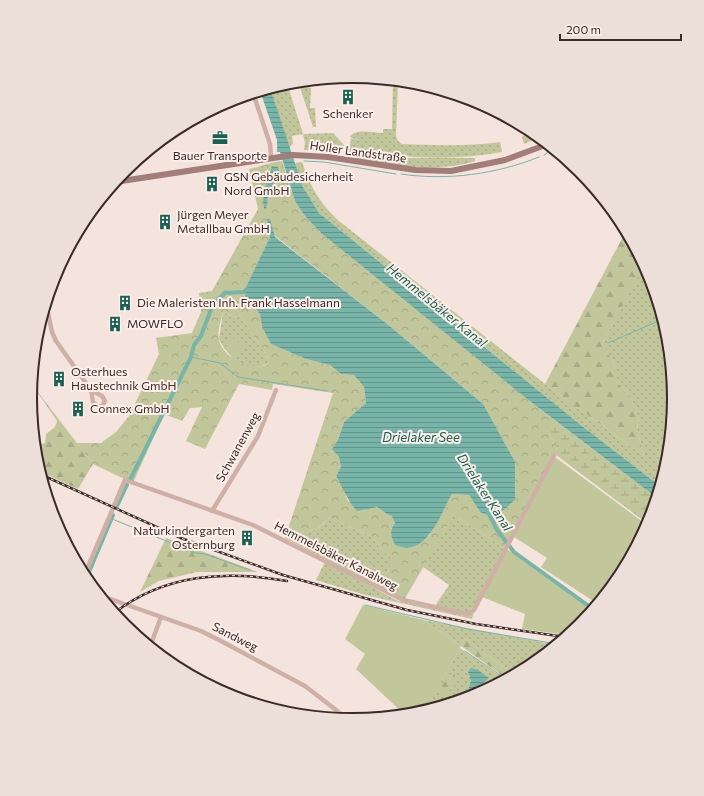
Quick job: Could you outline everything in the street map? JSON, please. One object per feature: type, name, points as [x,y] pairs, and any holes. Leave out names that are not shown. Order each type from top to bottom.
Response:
[{"type":"main road","name":"Holler Landstraße","points":[[124,181],[271,157],[293,155],[328,157],[415,170],[446,171],[477,167],[506,160],[542,146]]},
{"type":"street","points":[[255,99],[270,144],[271,157]]},
{"type":"street","points":[[48,315],[52,332],[56,341],[91,390]]},
{"type":"street","name":"Schwanenweg","points":[[212,511],[258,436],[276,390]]},
{"type":"street","name":"Hemmelsbäker Kanalweg","points":[[87,568],[125,480],[253,525],[399,599],[466,614],[474,610],[554,456]]},
{"type":"street","name":"Sandweg","points":[[109,598],[221,640],[305,686],[339,712]]},
{"type":"street","points":[[152,642],[161,617]]},
{"type":"green space","points":[[393,86],[398,87],[396,136],[398,141],[402,144],[463,145],[500,142],[502,152],[486,155],[436,158],[367,152],[355,154],[349,153],[351,138],[362,141],[350,137],[353,134],[360,132],[383,133],[383,129],[392,129]]},
{"type":"green space","points":[[300,88],[311,88],[310,108],[315,108],[316,127],[313,127]]},
{"type":"green space","points":[[289,89],[303,134],[292,136],[293,144],[289,147],[272,94]]},
{"type":"green space","points":[[333,133],[344,145],[342,152],[304,150],[305,143],[303,134]]},
{"type":"green space","points":[[525,135],[533,140],[524,144],[522,137]]},
{"type":"green space","points":[[365,153],[386,158],[475,158],[475,161],[449,166],[413,167],[377,164],[351,156]]},
{"type":"green space","points":[[282,161],[295,201],[304,215],[322,234],[549,416],[549,433],[557,449],[504,548],[454,515],[404,600],[285,538],[333,393],[273,384],[272,390],[239,384],[205,449],[186,441],[202,407],[190,408],[182,421],[164,414],[133,483],[93,464],[77,443],[101,443],[116,432],[129,416],[159,354],[156,338],[192,333],[201,312],[199,293],[212,291],[258,209],[249,169]],"holes":[[[268,226],[275,236],[386,323],[483,404],[480,512],[469,495],[452,494],[429,536],[391,529],[395,523],[392,516],[377,507],[348,501],[336,476],[341,468],[339,457],[333,449],[338,440],[344,422],[366,403],[364,387],[354,375],[341,374],[330,365],[306,359],[271,344],[262,327],[260,314],[244,292],[270,237]],[[223,312],[237,318],[240,315],[269,359],[269,364],[262,366],[247,365],[232,358],[226,352],[219,340],[218,333]],[[329,518],[373,537],[383,552],[390,557],[390,568],[386,574],[350,557],[339,561],[299,540],[304,531],[312,531]]]},
{"type":"green space","points":[[302,162],[316,194],[339,221],[545,384],[644,456],[637,429],[639,418],[629,394],[615,380],[615,365],[602,344],[641,271],[656,316],[661,337],[666,377],[667,398],[664,439],[655,482],[582,426],[319,213],[303,187],[295,163]]},
{"type":"green space","points":[[623,237],[641,272],[602,344],[615,365],[615,380],[629,394],[639,418],[637,429],[644,456],[545,384]]},
{"type":"green space","points":[[223,312],[237,318],[240,315],[269,359],[269,364],[256,367],[237,363],[224,348],[219,339]]},
{"type":"green space","points":[[234,337],[245,349],[235,360],[224,348]]},
{"type":"green space","points":[[37,391],[93,464],[78,489],[47,475],[41,443],[42,444],[45,443],[46,434],[55,427],[57,421]]},
{"type":"green space","points":[[549,416],[652,494],[643,520],[556,455],[554,453],[557,449],[549,433]]},
{"type":"green space","points":[[555,457],[642,521],[625,556],[593,601],[541,567],[547,558],[514,537]]},
{"type":"green space","points":[[454,515],[504,548],[474,607],[466,612],[435,606],[449,585],[423,567]]},
{"type":"green space","points":[[329,518],[373,537],[383,552],[391,557],[390,568],[386,574],[350,557],[339,561],[299,540],[304,531],[312,531],[321,526]]},
{"type":"green space","points":[[166,538],[258,572],[197,572],[159,581],[140,592]]},
{"type":"green space","points":[[507,549],[588,607],[561,634],[522,629],[525,614],[482,597]]},
{"type":"green space","points":[[325,562],[398,601],[465,616],[474,612],[472,619],[365,595],[316,580]]},
{"type":"green space","points":[[363,605],[424,620],[461,646],[430,703],[399,709],[356,669],[365,654],[345,639]]},
{"type":"green space","points":[[424,620],[549,644],[509,671],[465,638],[461,646]]},
{"type":"green space","points":[[465,638],[509,671],[502,675],[461,646]]},
{"type":"green space","points":[[460,648],[500,676],[482,685],[484,681],[471,680],[468,691],[430,702]]},
{"type":"green space","points":[[447,674],[455,674],[454,688],[450,687],[449,697],[444,698],[440,689]]},
{"type":"water","points":[[272,94],[303,187],[319,213],[582,426],[655,482],[652,494],[531,402],[322,234],[304,215],[295,201],[280,152],[277,152],[277,140],[262,97]]},
{"type":"water","points":[[272,166],[278,167],[279,171],[268,196],[266,209],[264,208],[263,197]]},
{"type":"water","name":"Drielaker See","points":[[267,219],[270,219],[275,237],[386,323],[483,404],[515,462],[515,500],[502,511],[490,516],[480,512],[469,495],[452,494],[431,533],[416,546],[406,547],[395,545],[392,539],[391,534],[395,523],[392,516],[377,507],[357,511],[336,476],[341,467],[339,457],[332,449],[338,440],[344,422],[366,403],[364,387],[354,375],[341,374],[330,365],[306,359],[271,344],[262,327],[260,314],[245,296],[246,287],[270,237]]},
{"type":"water","points":[[471,668],[478,670],[489,678],[482,685],[468,691],[471,680],[468,672]]},
{"type":"waterway","points":[[544,155],[549,152]]},
{"type":"waterway","points":[[401,174],[436,177],[489,172],[539,157]]},
{"type":"waterway","points":[[304,161],[324,162],[396,174]]},
{"type":"waterway","points":[[130,480],[191,357],[194,345],[201,336],[213,304],[225,293],[244,292],[247,289]]},
{"type":"waterway","points":[[608,343],[657,321]]},
{"type":"waterway","points":[[191,357],[220,363],[238,377],[327,391]]},
{"type":"waterway","points":[[117,506],[127,485]]},
{"type":"waterway","name":"Drielaker Kanal","points":[[488,512],[497,530],[514,552],[589,606]]},
{"type":"waterway","points":[[89,572],[113,515]]},
{"type":"waterway","points":[[112,519],[196,553],[205,554],[250,570]]},
{"type":"waterway","points":[[365,605],[468,629],[550,643]]},
{"type":"waterway","points":[[465,651],[501,676]]},
{"type":"railway","points":[[47,477],[181,538],[283,575],[407,610],[476,624],[559,636]]},
{"type":"railway","points":[[119,610],[154,590],[196,578],[241,576],[287,581]]},
{"type":"place","name":"Schenker","points":[[348,97]]},
{"type":"place","name":"Bauer Transporte","points":[[220,138]]},
{"type":"place","name":"GSN Gebäudesicherheit Nord GmbH","points":[[212,184]]},
{"type":"place","name":"Jürgen Meyer Metallbau GmbH","points":[[165,222]]},
{"type":"place","name":"Die Maleristen Inh. Frank Hasselmann","points":[[125,303]]},
{"type":"place","name":"MOWFLO","points":[[115,324]]},
{"type":"place","name":"Osterhues Haustechnik GmbH","points":[[59,379]]},
{"type":"place","name":"Connex GmbH","points":[[78,409]]},
{"type":"place","name":"Naturkindergarten Osternburg","points":[[247,538]]},
{"type":"water label","name":"Hemmelsbäker Kanal","points":[[437,305]]}]
